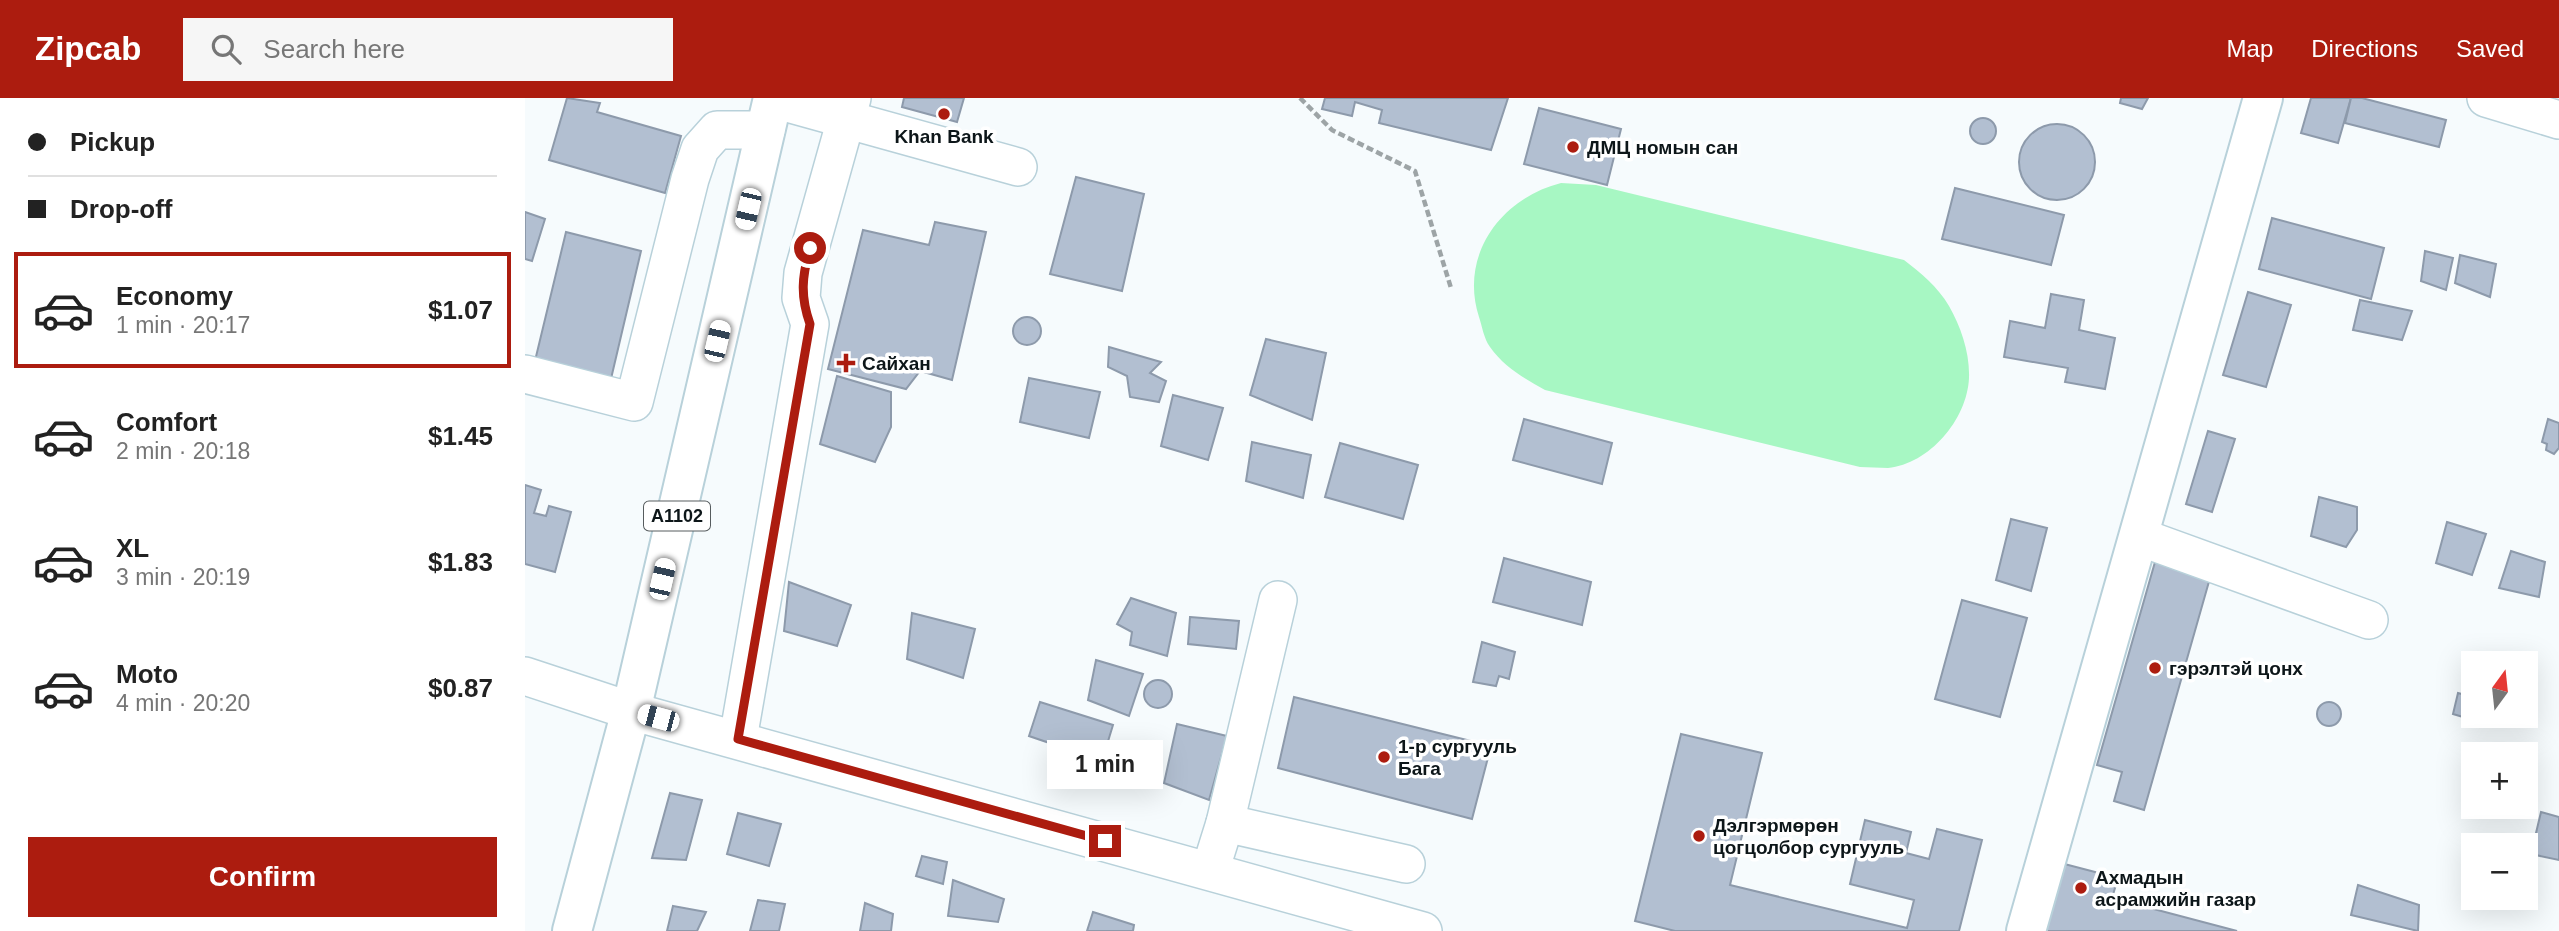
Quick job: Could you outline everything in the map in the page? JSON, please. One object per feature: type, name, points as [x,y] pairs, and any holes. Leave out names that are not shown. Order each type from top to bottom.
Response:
[{"type":"main road","points":[[2026,931],[2263,98]]},
{"type":"main road","name":"A1102","points":[[572,931],[631,711],[771,109]]},
{"type":"street","points":[[2486,98],[2559,120]]},
{"type":"street","points":[[525,374],[634,402],[678,221],[700,149],[717,130],[771,109],[848,109],[1018,167]]},
{"type":"street","points":[[738,739],[810,324],[801,298],[803,273],[848,109]]},
{"type":"street","points":[[2140,537],[2368,620]]},
{"type":"street","points":[[1210,871],[1225,823],[1278,600]]},
{"type":"street","points":[[525,676],[631,711],[1423,931]]},
{"type":"street","points":[[1225,823],[1406,864]]},
{"type":"path","points":[[1300,98],[1332,130],[1415,171],[1451,288]]},
{"type":"green space","points":[[1561,183],[1596,185],[1904,260],[1945,299],[1964,341],[1968,359],[1967,394],[1953,424],[1931,449],[1903,465],[1888,468],[1860,467],[1545,390],[1515,372],[1488,344],[1479,317],[1474,294],[1480,251],[1503,216],[1539,191]]},
{"type":"building","points":[[567,98],[600,103],[597,112],[681,136],[665,193],[549,160]]},
{"type":"building","name":"Khan Bank","points":[[904,98],[964,98],[957,122],[902,107]]},
{"type":"building","points":[[1325,98],[1508,98],[1491,150],[1379,123],[1382,110],[1355,102],[1352,116],[1322,109]]},
{"type":"building","points":[[2121,98],[2148,98],[2142,109],[2120,103]]},
{"type":"building","points":[[2311,98],[2351,98],[2338,143],[2301,133]]},
{"type":"building","points":[[2351,98],[2362,98],[2446,120],[2439,147],[2345,123]]},
{"type":"building","name":"ДМЦ номын сан","points":[[1539,108],[1621,129],[1607,185],[1524,164]]},
{"type":"building","points":[[1983,118],[1992,122],[1996,131],[1992,140],[1983,144],[1974,140],[1970,131],[1974,122]]},
{"type":"building","points":[[2057,124],[2072,127],[2084,135],[2092,147],[2095,162],[2092,177],[2084,189],[2072,197],[2057,200],[2042,197],[2030,189],[2022,177],[2019,162],[2022,147],[2030,135],[2042,127]]},
{"type":"building","points":[[1076,177],[1144,194],[1122,291],[1050,274]]},
{"type":"building","points":[[1955,188],[2064,215],[2051,265],[1942,239]]},
{"type":"building","points":[[525,212],[545,219],[532,261],[525,259]]},
{"type":"building","points":[[2272,218],[2384,248],[2371,299],[2259,269]]},
{"type":"building","points":[[935,222],[986,232],[952,380],[920,371],[906,389],[828,369],[863,230],[929,245]]},
{"type":"building","points":[[566,232],[641,251],[610,383],[534,365]]},
{"type":"building","points":[[2425,251],[2453,258],[2446,290],[2421,281]]},
{"type":"building","points":[[2460,255],[2496,264],[2490,297],[2455,283]]},
{"type":"building","points":[[2248,292],[2291,305],[2266,387],[2223,375]]},
{"type":"building","points":[[2051,294],[2084,300],[2079,330],[2115,338],[2105,389],[2065,382],[2068,368],[2004,357],[2010,321],[2045,328]]},
{"type":"building","points":[[2360,300],[2412,311],[2402,340],[2353,330]]},
{"type":"building","points":[[1027,317],[1037,321],[1041,331],[1037,341],[1027,345],[1017,341],[1013,331],[1017,321]]},
{"type":"building","points":[[1266,339],[1326,353],[1312,420],[1250,395]]},
{"type":"building","points":[[1109,347],[1161,362],[1150,373],[1166,381],[1159,402],[1130,397],[1127,376],[1108,367]]},
{"type":"building","points":[[837,376],[891,392],[891,427],[875,462],[820,444]]},
{"type":"building","points":[[1029,378],[1100,392],[1089,438],[1020,422]]},
{"type":"building","points":[[1173,395],[1223,408],[1208,460],[1161,446]]},
{"type":"building","points":[[1524,419],[1612,443],[1602,484],[1513,460]]},
{"type":"building","points":[[2548,419],[2559,423],[2559,448],[2554,454],[2546,450],[2547,444],[2542,442]]},
{"type":"building","points":[[2208,431],[2235,439],[2212,512],[2186,504]]},
{"type":"building","points":[[1252,442],[1311,455],[1303,498],[1246,481]]},
{"type":"building","points":[[1340,443],[1418,465],[1403,519],[1325,497]]},
{"type":"building","points":[[525,485],[541,490],[534,513],[546,516],[549,506],[571,512],[555,572],[525,564]]},
{"type":"building","points":[[2319,497],[2357,507],[2357,530],[2346,547],[2311,536]]},
{"type":"building","points":[[2011,519],[2047,528],[2031,591],[1996,580]]},
{"type":"building","points":[[2447,522],[2486,534],[2472,575],[2436,563]]},
{"type":"building","points":[[2511,551],[2545,562],[2539,597],[2499,588]]},
{"type":"building","name":"гэрэлтэй цонх","points":[[2157,555],[2212,571],[2144,810],[2114,801],[2122,772],[2097,765]]},
{"type":"building","points":[[1504,558],[1591,582],[1582,625],[1493,602]]},
{"type":"building","points":[[789,582],[851,605],[837,646],[784,631]]},
{"type":"building","points":[[1131,598],[1176,613],[1167,656],[1130,645],[1132,632],[1117,624]]},
{"type":"building","points":[[1962,600],[2027,618],[2000,717],[1935,699]]},
{"type":"building","points":[[912,613],[975,629],[963,678],[907,659]]},
{"type":"building","points":[[1190,617],[1239,621],[1236,649],[1188,644]]},
{"type":"building","points":[[1482,642],[1515,652],[1509,679],[1499,676],[1496,686],[1473,682]]},
{"type":"building","points":[[1096,660],[1143,674],[1129,716],[1088,700]]},
{"type":"building","points":[[1158,680],[1168,684],[1172,694],[1168,704],[1158,708],[1148,704],[1144,694],[1148,684]]},
{"type":"building","points":[[2458,693],[2461,694],[2461,716],[2453,714]]},
{"type":"building","name":"1-р сургууль Бага","points":[[1294,697],[1491,746],[1472,819],[1278,768]]},
{"type":"building","points":[[1040,702],[1113,725],[1102,761],[1029,736]]},
{"type":"building","points":[[2329,702],[2338,705],[2341,714],[2338,723],[2329,726],[2320,723],[2317,714],[2320,705]]},
{"type":"building","points":[[1177,724],[1227,736],[1209,800],[1164,783]]},
{"type":"building","name":"Дэлгэрмөрөн цогцолбор сургууль","points":[[1681,734],[1762,753],[1730,885],[1907,928],[1914,900],[1850,884],[1865,820],[1911,832],[1906,853],[1929,859],[1937,829],[1982,840],[1959,931],[1675,931],[1635,921]]},
{"type":"building","points":[[670,793],[702,800],[686,860],[652,858]]},
{"type":"building","points":[[2541,812],[2559,817],[2559,860],[2538,856],[2536,833]]},
{"type":"building","points":[[738,813],[781,824],[769,866],[727,854]]},
{"type":"building","points":[[922,856],[947,862],[943,884],[916,876]]},
{"type":"building","name":"Ахмадын асрамжийн газар","points":[[2053,861],[2118,878],[2112,898],[2237,931],[2035,931]]},
{"type":"building","points":[[953,880],[1004,899],[998,922],[948,916]]},
{"type":"building","points":[[2358,885],[2419,905],[2418,931],[2351,915]]},
{"type":"building","points":[[758,900],[785,904],[779,931],[750,931]]},
{"type":"building","points":[[865,903],[893,914],[891,931],[860,931]]},
{"type":"building","points":[[673,906],[706,912],[697,931],[667,931]]},
{"type":"building","points":[[1093,912],[1134,925],[1133,931],[1087,931]]},
{"type":"place","name":"Khan Bank","points":[[944,114]]},
{"type":"place","name":"ДМЦ номын сан","points":[[1573,147]]},
{"type":"place","name":"Сайхан","points":[[846,363]]},
{"type":"place","name":"гэрэлтэй цонх","points":[[2155,668]]},
{"type":"place","name":"1-р сургууль Бага","points":[[1384,757]]},
{"type":"place","name":"Дэлгэрмөрөн цогцолбор сургууль","points":[[1699,836]]},
{"type":"place","name":"Ахмадын асрамжийн газар","points":[[2081,888]]},
{"type":"route","points":[[810,248],[803,273],[801,298],[810,324],[738,739],[1105,841]]}]
